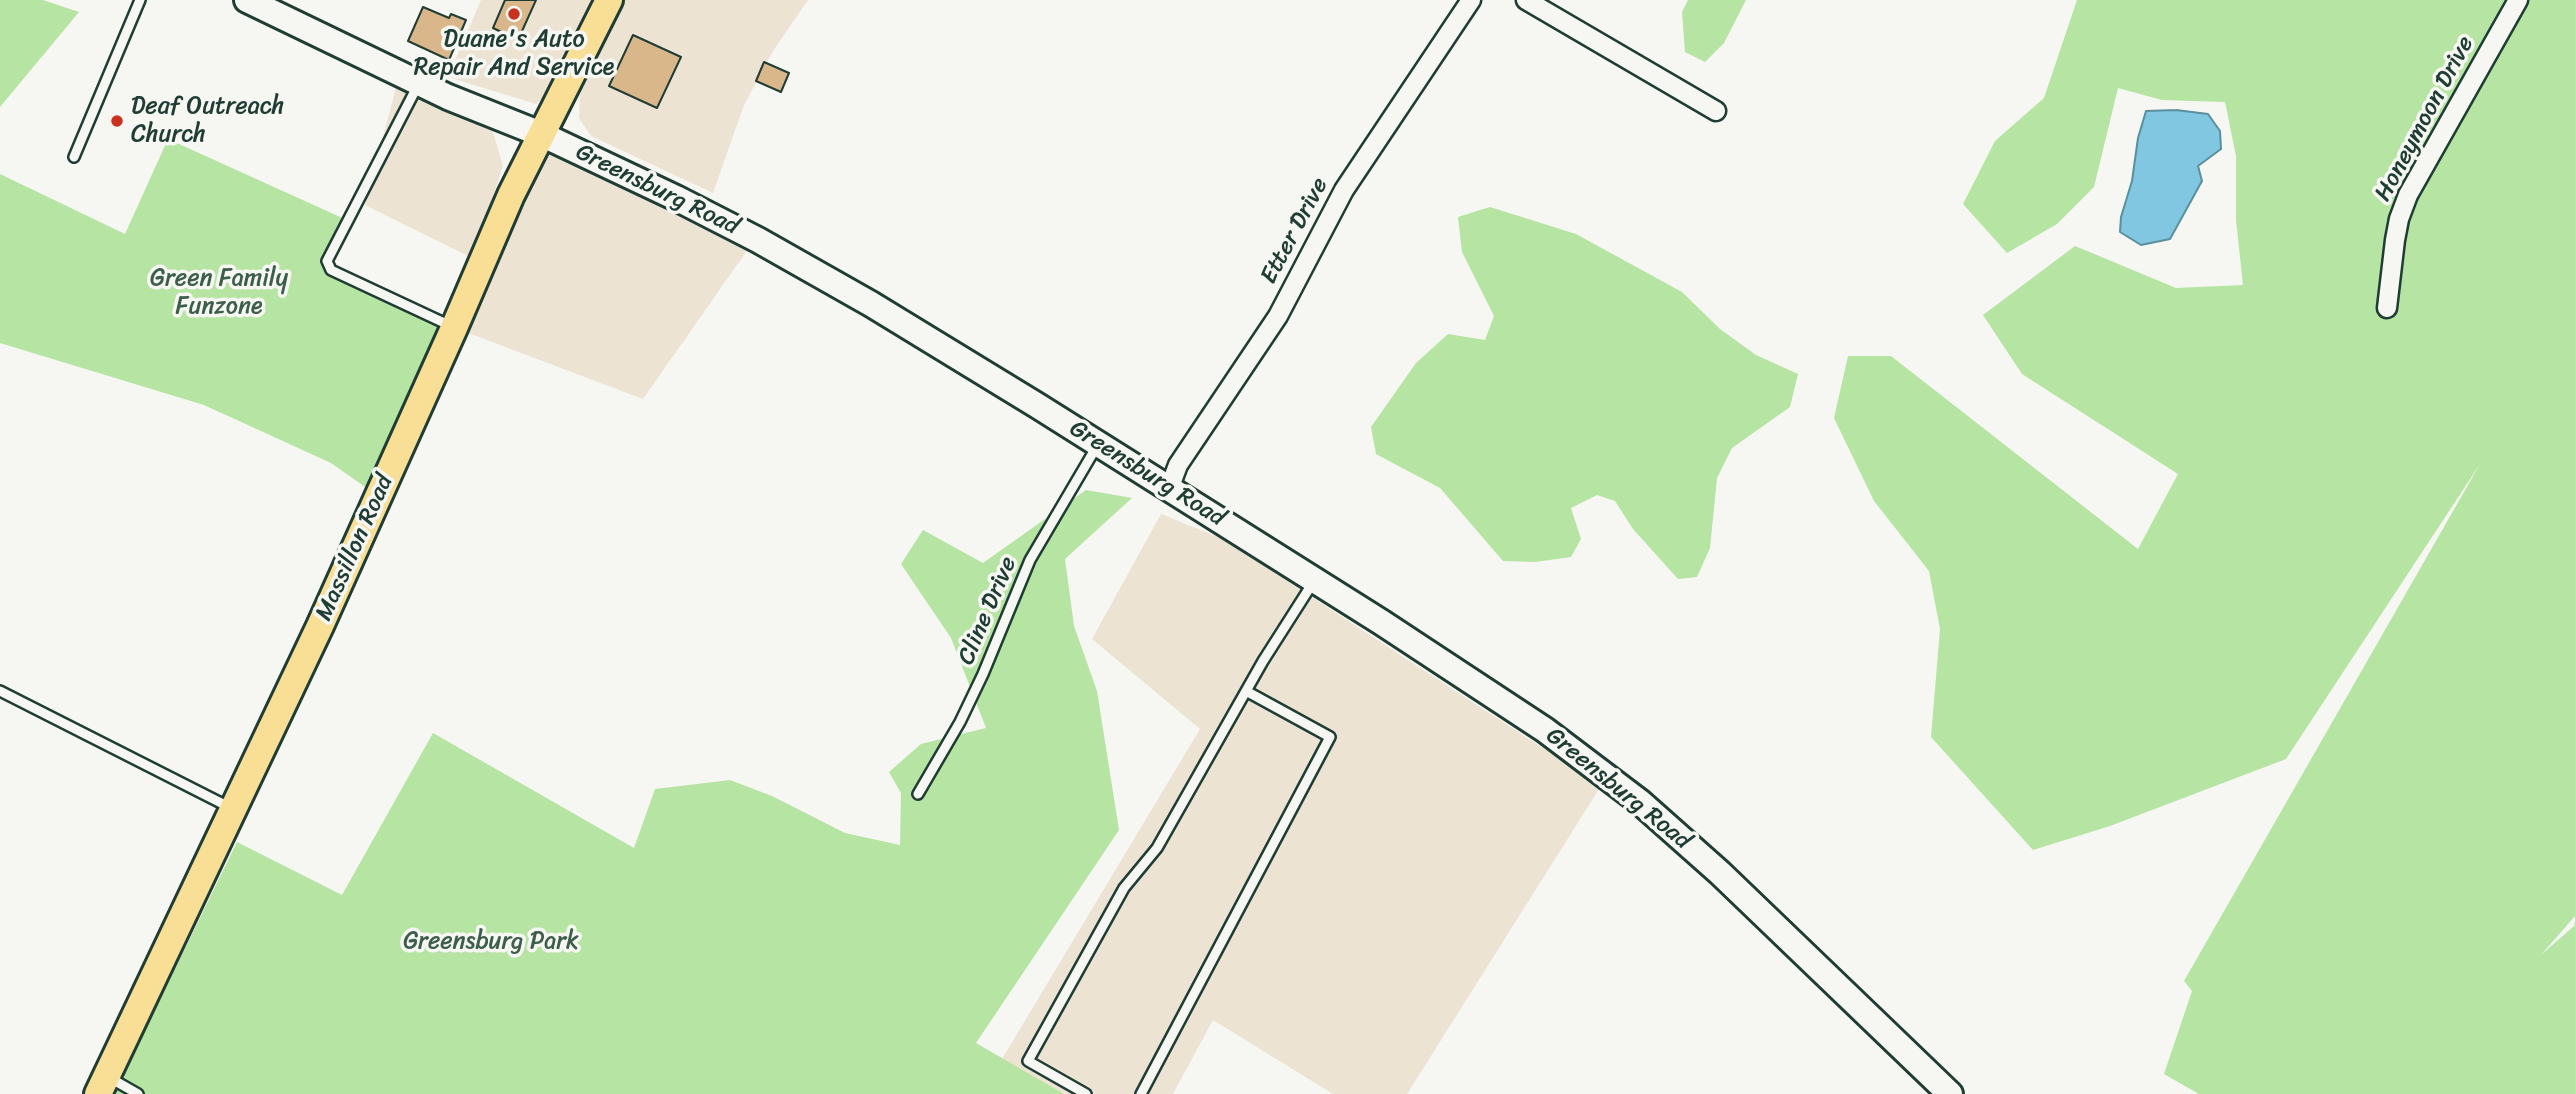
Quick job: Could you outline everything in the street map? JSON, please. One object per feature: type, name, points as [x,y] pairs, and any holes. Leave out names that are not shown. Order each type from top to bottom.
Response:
[{"type":"main road","name":"Greensburg Road","points":[[248,0],[419,83],[543,135],[758,240],[882,311],[1314,580],[1545,730],[1640,802],[1720,873],[1950,1094]]},
{"type":"main road","name":"Massillon Road","points":[[102,1085],[320,626],[511,195],[609,0]]},
{"type":"street","name":"Etter Drive","points":[[1169,489],[1178,466],[1278,317],[1344,190],[1471,0]]},
{"type":"street","points":[[1526,0],[1716,111]]},
{"type":"street","name":"Honeymoon Drive","points":[[2387,308],[2395,240],[2408,195],[2518,0]]},
{"type":"lane","points":[[74,157],[140,0]]},
{"type":"lane","points":[[419,83],[327,261],[331,270],[454,328]]},
{"type":"lane","name":"Cline Drive","points":[[918,794],[961,722],[1030,560],[1098,444]]},
{"type":"lane","points":[[1086,1094],[1028,1061],[1125,888],[1157,848],[1246,691],[1314,580]]},
{"type":"lane","points":[[0,691],[232,808]]},
{"type":"lane","points":[[1141,1094],[1330,737],[1246,691]]},
{"type":"lane","points":[[102,1085],[138,1094]]},
{"type":"shaded area","points":[[481,0],[596,0],[563,76],[536,104],[448,77]]},
{"type":"shaded area","points":[[625,0],[808,0],[773,51],[744,105],[713,193],[591,136],[579,118],[581,77]]},
{"type":"shaded area","points":[[397,84],[479,118],[493,132],[503,166],[472,258],[365,205]]},
{"type":"shaded area","points":[[546,142],[753,242],[643,399],[463,331]]},
{"type":"shaded area","points":[[1161,514],[1223,539],[1601,786],[1407,1094],[1333,1094],[1213,1020],[1173,1094],[1064,1094],[1002,1059],[1200,729],[1092,639]]},
{"type":"green space","points":[[0,0],[43,0],[79,12],[0,107]]},
{"type":"green space","points":[[1688,0],[1746,0],[1724,43],[1705,62],[1685,52],[1682,12]]},
{"type":"green space","points":[[2077,0],[2575,0],[2575,916],[2541,955],[2574,926],[2575,921],[2575,1094],[2199,1094],[2164,1074],[2192,991],[2184,981],[2480,464],[2286,759],[2110,826],[2033,850],[1931,737],[1940,629],[1929,571],[1874,501],[1834,418],[1848,356],[1891,356],[2138,549],[2178,474],[2022,374],[1983,315],[2075,246],[2176,288],[2243,285],[2236,220],[2236,156],[2225,102],[2162,100],[2118,88],[2094,187],[2057,224],[2007,253],[1963,204],[1995,141],[2044,98]]},
{"type":"green space","name":"Green Family Funzone","points":[[168,139],[349,221],[327,261],[331,270],[454,328],[378,496],[331,463],[204,405],[0,343],[0,174],[125,234]]},
{"type":"green space","points":[[1490,207],[1576,234],[1682,292],[1720,329],[1756,355],[1798,374],[1790,407],[1732,448],[1717,478],[1710,548],[1697,577],[1678,579],[1633,529],[1615,501],[1597,495],[1571,508],[1581,539],[1571,557],[1535,562],[1503,561],[1440,488],[1376,454],[1371,427],[1416,363],[1448,334],[1485,340],[1494,316],[1462,252],[1458,217]]},
{"type":"green space","name":"Greensburg Park","points":[[1086,490],[1132,498],[1065,559],[1074,626],[1097,691],[1119,830],[976,1043],[1064,1094],[114,1094],[237,842],[342,895],[433,733],[634,848],[655,789],[730,780],[772,796],[845,833],[900,845],[901,793],[889,772],[921,744],[986,728],[951,638],[901,564],[923,530],[983,563]]},
{"type":"water","points":[[2176,110],[2208,114],[2220,131],[2221,149],[2198,166],[2202,181],[2170,239],[2141,245],[2120,232],[2121,217],[2132,181],[2138,138],[2146,111]]},
{"type":"building","name":"Duane's Auto Repair And Service","points":[[505,0],[536,0],[518,40],[493,28]]},
{"type":"building","points":[[423,7],[449,18],[451,14],[466,20],[449,60],[408,41]]},
{"type":"building","points":[[633,35],[681,57],[657,108],[609,86]]},
{"type":"building","points":[[764,62],[789,73],[781,92],[756,81]]},
{"type":"place","name":"Duane's Auto Repair And Service","points":[[514,14]]},
{"type":"place","name":"Deaf Outreach Church","points":[[117,121]]}]
